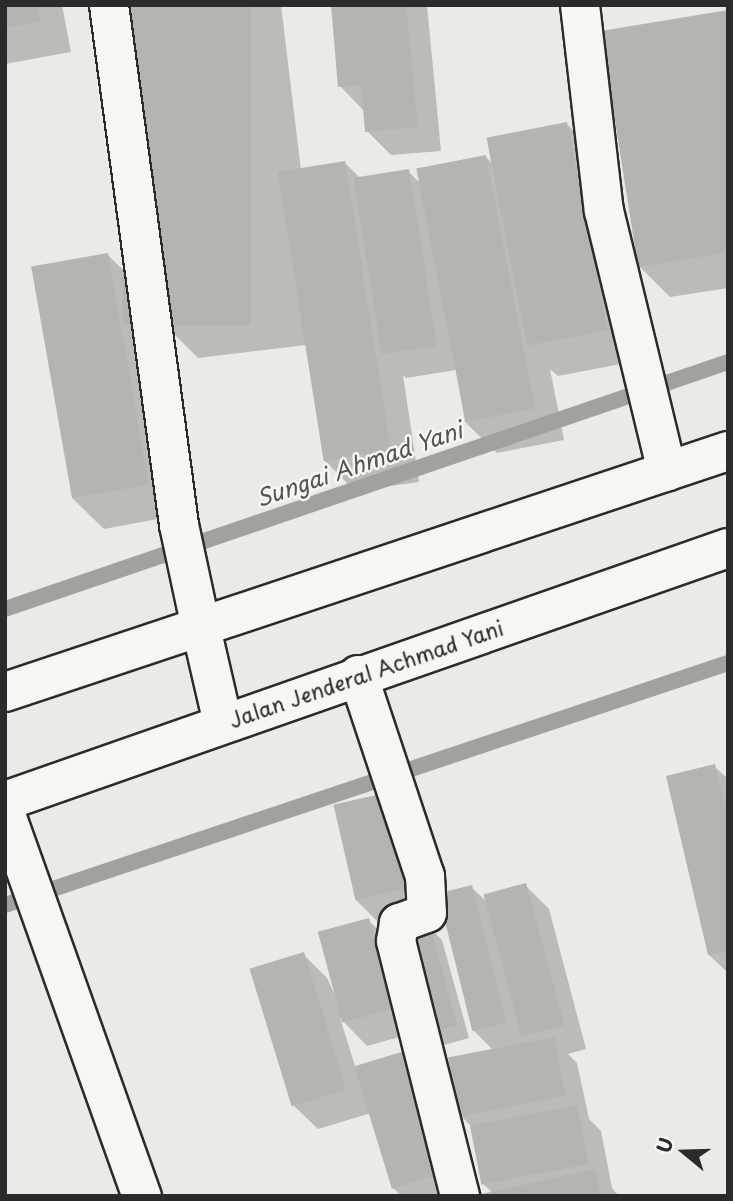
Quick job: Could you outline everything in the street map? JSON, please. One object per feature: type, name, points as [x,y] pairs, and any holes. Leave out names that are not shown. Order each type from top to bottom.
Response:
[{"type":"main road","points":[[109,5],[179,525],[223,723]]},
{"type":"main road","points":[[580,5],[604,211],[644,387],[667,471]]},
{"type":"main road","points":[[5,692],[728,451]]},
{"type":"main road","name":"Jalan Jenderal Achmad Yani","points":[[5,801],[358,675],[728,548]]},
{"type":"main road","points":[[358,675],[425,876],[427,913],[399,923],[396,941],[460,1196]]},
{"type":"main road","points":[[5,812],[142,1196]]},
{"type":"building","points":[[5,5],[37,5],[40,21],[5,28]]},
{"type":"building","points":[[123,5],[251,5],[251,325],[123,325]]},
{"type":"building","points":[[331,5],[406,5],[418,127],[365,132],[361,85],[338,87]]},
{"type":"building","points":[[728,10],[728,252],[638,267],[601,31]]},
{"type":"building","points":[[567,122],[607,330],[527,346],[487,138]]},
{"type":"building","points":[[486,155],[535,408],[466,422],[416,169]]},
{"type":"building","points":[[345,161],[391,450],[324,461],[278,172]]},
{"type":"building","points":[[409,169],[437,346],[382,355],[354,178]]},
{"type":"building","points":[[108,253],[149,484],[72,498],[31,267]]},
{"type":"building","points":[[715,764],[728,818],[728,951],[708,955],[666,776]]},
{"type":"building","points":[[389,792],[411,887],[356,900],[333,805]]},
{"type":"building","points":[[526,883],[564,1025],[522,1036],[483,894]]},
{"type":"building","points":[[472,885],[506,1023],[472,1031],[438,893]]},
{"type":"building","points":[[369,918],[393,1009],[342,1023],[318,932]]},
{"type":"building","points":[[430,925],[457,1025],[428,1033],[401,933]]},
{"type":"building","points":[[304,952],[346,1090],[292,1106],[249,969]]},
{"type":"building","points":[[554,1037],[565,1096],[459,1117],[448,1058]]},
{"type":"building","points":[[408,1050],[445,1172],[392,1189],[354,1066]]},
{"type":"building","points":[[577,1105],[588,1164],[481,1185],[470,1126]]},
{"type":"building","points":[[595,1169],[601,1196],[477,1195]]},
{"type":"waterway","name":"Sungai Ahmad Yani","points":[[5,609],[728,362]]},
{"type":"waterway","name":"Sungai Ahmad Yani","points":[[5,905],[728,663]]}]
